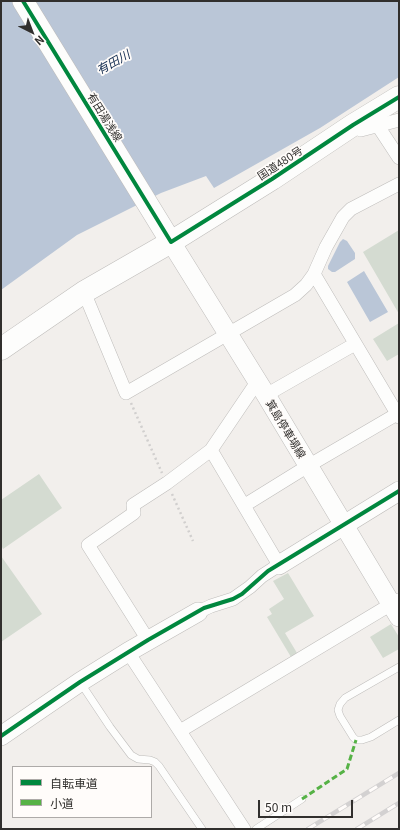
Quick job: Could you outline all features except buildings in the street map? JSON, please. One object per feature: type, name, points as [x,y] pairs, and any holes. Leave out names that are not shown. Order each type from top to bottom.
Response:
[{"type":"highway","name":"国道480号","points":[[1,349],[84,292],[171,242],[399,97]]},
{"type":"main road","name":"有田湯浅線","points":[[23,1],[171,242]]},
{"type":"main road","name":"箕島停車場線","points":[[171,242],[262,388],[343,526],[396,607]]},
{"type":"main road","points":[[279,565],[399,491]]},
{"type":"main road","points":[[1,736],[80,682],[148,640],[198,612]]},
{"type":"street","points":[[353,125],[361,130],[399,120]]},
{"type":"street","points":[[378,126],[399,158]]},
{"type":"street","points":[[84,292],[126,393],[295,295],[306,285],[314,274],[326,246],[343,217],[351,209],[399,184]]},
{"type":"street","points":[[245,505],[308,466],[398,415],[314,274]]},
{"type":"street","points":[[148,640],[88,545],[134,513],[133,506],[211,450],[262,388],[355,344]]},
{"type":"street","points":[[198,612],[233,599],[250,588],[262,576],[279,565],[245,505],[211,450]]},
{"type":"street","points":[[180,731],[396,607]]},
{"type":"street","points":[[128,652],[244,829]]},
{"type":"lane","points":[[399,667],[345,698],[340,704],[338,710],[340,716],[356,740],[371,737],[399,720]]},
{"type":"lane","points":[[80,682],[131,755],[138,759],[156,762],[202,829]]},
{"type":"lane","points":[[256,829],[302,799]]},
{"type":"path","points":[[126,393],[193,541]]},
{"type":"shaded area","points":[[399,230],[399,314],[363,252]]},
{"type":"shaded area","points":[[399,323],[399,354],[387,361],[373,339]]},
{"type":"shaded area","points":[[39,474],[62,508],[3,549],[1,545],[1,500]]},
{"type":"shaded area","points":[[1,556],[42,614],[1,642]]},
{"type":"shaded area","points":[[288,573],[314,616],[285,633],[297,653],[291,657],[267,617],[272,614],[269,609],[284,599],[273,581]]},
{"type":"shaded area","points":[[391,624],[399,637],[399,649],[383,658],[370,637]]},
{"type":"water","name":"有田川","points":[[1,1],[399,1],[399,77],[320,128],[214,188],[206,176],[161,193],[77,235],[1,290]]},
{"type":"water","points":[[343,239],[347,241],[355,253],[355,259],[335,272],[332,272],[328,269],[328,266]]},
{"type":"water","points":[[364,271],[388,312],[370,322],[347,282]]},
{"type":"railway","points":[[308,829],[399,773]]},
{"type":"railway","points":[[357,829],[399,803]]},
{"type":"marked path","points":[[302,799],[347,769],[356,740]]},
{"type":"cycle path","points":[[23,1],[171,242],[399,97]]},
{"type":"cycle path","points":[[1,736],[80,682],[148,640],[204,608],[233,599],[242,594],[268,571],[399,491]]}]
